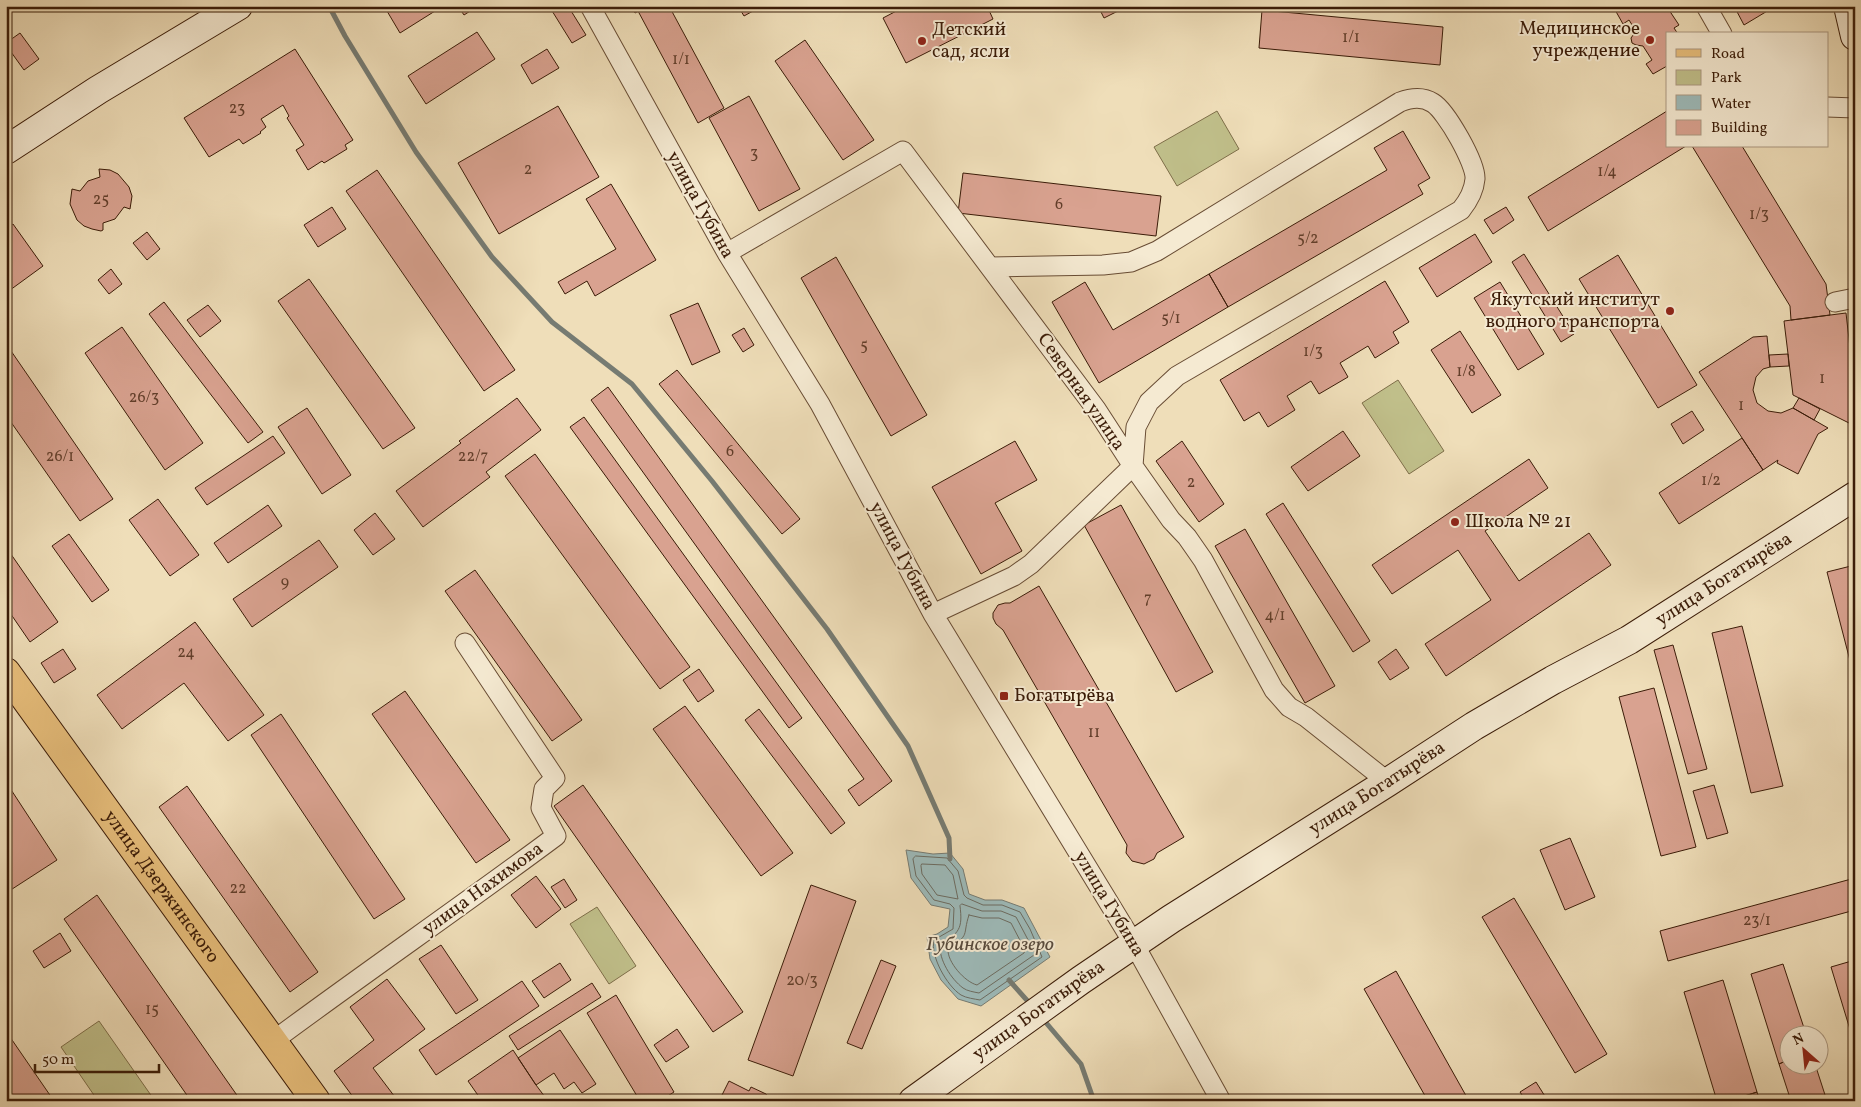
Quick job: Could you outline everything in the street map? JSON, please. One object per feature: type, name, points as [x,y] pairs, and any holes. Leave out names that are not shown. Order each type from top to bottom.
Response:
[{"type":"main road","points":[[6,150],[98,90],[238,6]]},
{"type":"main road","points":[[1848,6],[1855,36]]},
{"type":"main road","name":"улица Богатырёва","points":[[913,1101],[1081,980],[1306,832],[1474,726],[1553,680],[1630,640],[1855,496]]},
{"type":"main road","name":"улица Дзержинского","points":[[6,672],[316,1101]]},
{"type":"street","name":"улица Губина","points":[[590,6],[727,253],[820,404],[933,614],[1134,944],[1222,1101]]},
{"type":"street","points":[[1706,6],[1721,32]]},
{"type":"street","points":[[933,614],[1014,576],[1031,564],[1133,466],[1136,426],[1149,402],[1177,376],[1462,210],[1472,196],[1475,177],[1472,162],[1444,113],[1432,102],[1425,99],[1408,99],[1400,102],[1157,251],[1131,262],[1103,265],[990,267]]},
{"type":"street","points":[[1828,107],[1855,108]]},
{"type":"street","name":"Северная улица","points":[[727,253],[903,151],[1096,409],[1171,520],[1187,536],[1203,560],[1274,690],[1289,707],[1306,717],[1388,782]]},
{"type":"street","points":[[1835,302],[1855,298]]},
{"type":"street","name":"улица Нахимова","points":[[273,1041],[361,975],[484,890],[556,836],[541,808],[544,789],[555,778],[465,644]]},
{"type":"green space","points":[[1217,111],[1239,149],[1177,186],[1154,147]]},
{"type":"green space","points":[[1398,380],[1444,451],[1409,474],[1362,403]]},
{"type":"green space","points":[[597,907],[636,966],[609,984],[570,924]]},
{"type":"green space","points":[[99,1021],[155,1101],[98,1101],[61,1047]]},
{"type":"water","name":"Губинское озеро","points":[[906,850],[933,854],[950,853],[963,869],[969,894],[985,900],[1002,900],[1024,908],[1050,957],[981,1006],[958,999],[941,980],[930,959],[927,937],[937,934],[948,927],[950,909],[931,905],[911,878]]},
{"type":"building","points":[[384,6],[443,6],[400,33]]},
{"type":"building","points":[[458,6],[478,6],[464,15]]},
{"type":"building","points":[[549,6],[568,6],[586,35],[572,43]]},
{"type":"building","points":[[631,6],[648,6],[635,13]]},
{"type":"building","points":[[648,6],[669,6],[724,108],[698,123],[638,11]]},
{"type":"building","points":[[738,6],[762,6],[744,16]]},
{"type":"building","name":"Детский сад, ясли","points":[[906,6],[987,6],[993,19],[906,63],[883,18]]},
{"type":"building","points":[[1098,6],[1128,6],[1104,18]]},
{"type":"building","points":[[1558,6],[1568,6],[1565,11]]},
{"type":"building","name":"Медицинское учреждение","points":[[1617,6],[1660,6],[1662,10],[1667,7],[1679,25],[1674,28],[1677,32],[1666,32],[1666,67],[1653,74],[1646,64],[1652,60],[1643,46],[1632,43],[1631,38],[1636,31],[1629,20],[1623,24],[1614,8]]},
{"type":"building","points":[[1734,6],[1767,6],[1769,10],[1744,25]]},
{"type":"building","points":[[1262,10],[1443,27],[1440,65],[1259,48]]},
{"type":"building","points":[[477,32],[495,59],[426,104],[408,76]]},
{"type":"building","points":[[20,33],[39,59],[24,70],[6,45],[6,43]]},
{"type":"building","points":[[805,40],[874,140],[843,160],[775,61]]},
{"type":"building","points":[[295,49],[353,140],[345,145],[347,149],[308,170],[296,150],[304,145],[287,118],[289,116],[283,105],[261,119],[266,127],[261,133],[243,144],[239,139],[209,157],[184,118]]},
{"type":"building","points":[[547,49],[559,68],[532,84],[521,65]]},
{"type":"building","points":[[6,59],[11,67],[6,71]]},
{"type":"building","points":[[749,96],[800,189],[759,211],[709,118]]},
{"type":"building","points":[[558,106],[599,177],[499,234],[458,163]]},
{"type":"building","points":[[1666,112],[1666,148],[1683,148],[1548,231],[1528,197]]},
{"type":"building","points":[[1403,131],[1430,178],[1418,185],[1423,194],[1228,307],[1209,274],[1387,170],[1374,148]]},
{"type":"building","points":[[1693,148],[1743,148],[1826,284],[1830,315],[1791,320],[1790,306]]},
{"type":"building","points":[[99,169],[110,170],[118,174],[129,187],[132,196],[130,209],[124,207],[115,219],[103,223],[103,230],[101,231],[84,226],[77,220],[70,204],[72,189],[80,191],[88,181],[100,177]]},
{"type":"building","points":[[377,170],[515,370],[484,391],[346,191]]},
{"type":"building","points":[[963,173],[1161,196],[1156,236],[958,213]]},
{"type":"building","points":[[611,184],[656,260],[595,296],[587,281],[565,294],[558,282],[616,249],[586,199]]},
{"type":"building","points":[[332,207],[346,229],[318,247],[304,225]]},
{"type":"building","points":[[1506,207],[1514,220],[1493,234],[1484,220]]},
{"type":"building","points":[[13,224],[43,266],[6,293],[6,229]]},
{"type":"building","points":[[147,232],[160,249],[147,260],[133,243]]},
{"type":"building","points":[[1475,234],[1492,262],[1437,297],[1419,268]]},
{"type":"building","points":[[1524,254],[1574,334],[1561,342],[1512,262]]},
{"type":"building","points":[[1618,255],[1697,385],[1658,408],[1579,279]]},
{"type":"building","points":[[836,257],[927,415],[891,436],[801,278]]},
{"type":"building","points":[[111,269],[122,284],[109,294],[98,280]]},
{"type":"building","points":[[1209,274],[1228,307],[1099,383],[1052,302],[1085,282],[1113,330]]},
{"type":"building","points":[[309,279],[415,428],[383,449],[278,301]]},
{"type":"building","points":[[1385,281],[1409,322],[1393,332],[1399,343],[1375,358],[1368,346],[1340,363],[1348,377],[1319,394],[1311,381],[1287,396],[1295,410],[1268,427],[1259,412],[1244,421],[1220,380]]},
{"type":"building","points":[[1500,282],[1544,354],[1518,370],[1474,298]]},
{"type":"building","points":[[164,302],[263,432],[248,443],[149,314]]},
{"type":"building","points":[[698,303],[720,352],[692,365],[670,315]]},
{"type":"building","points":[[208,305],[221,321],[200,337],[187,320]]},
{"type":"building","points":[[1846,313],[1855,392],[1855,426],[1793,395],[1784,321]]},
{"type":"building","points":[[122,327],[203,443],[165,470],[85,353]]},
{"type":"building","points":[[744,328],[754,345],[743,352],[732,335]]},
{"type":"building","points":[[1460,331],[1501,395],[1472,413],[1431,350]]},
{"type":"building","points":[[1767,336],[1770,367],[1763,369],[1756,377],[1753,390],[1757,403],[1768,411],[1781,413],[1793,408],[1828,428],[1818,434],[1798,474],[1777,463],[1778,460],[1763,470],[1699,372],[1753,337]]},
{"type":"building","points":[[9,348],[113,499],[80,521],[6,415],[6,350]]},
{"type":"building","points":[[1788,354],[1789,366],[1770,367],[1769,355]]},
{"type":"building","points":[[677,370],[800,519],[782,534],[659,384]]},
{"type":"building","points":[[608,387],[892,781],[859,806],[848,790],[864,779],[591,400]]},
{"type":"building","points":[[517,398],[541,430],[486,472],[490,477],[423,527],[396,491],[461,443],[459,441]]},
{"type":"building","points":[[1799,398],[1820,409],[1814,420],[1793,408]]},
{"type":"building","points":[[307,408],[351,475],[322,494],[278,427]]},
{"type":"building","points":[[1692,411],[1704,430],[1683,444],[1671,424]]},
{"type":"building","points":[[584,417],[802,718],[789,728],[570,427]]},
{"type":"building","points":[[1343,431],[1360,456],[1308,491],[1291,467]]},
{"type":"building","points":[[273,436],[285,453],[207,505],[195,488]]},
{"type":"building","points":[[1742,438],[1763,470],[1679,524],[1659,493]]},
{"type":"building","points":[[1015,441],[1037,480],[995,503],[1022,551],[981,574],[932,487]]},
{"type":"building","points":[[1182,441],[1224,504],[1199,522],[1156,461]]},
{"type":"building","points":[[535,454],[690,667],[660,689],[505,476]]},
{"type":"building","points":[[1529,459],[1548,488],[1485,531],[1519,581],[1589,533],[1611,565],[1446,676],[1425,644],[1491,600],[1458,550],[1392,594],[1372,565]]},
{"type":"building","points":[[158,499],[199,555],[170,576],[129,520]]},
{"type":"building","points":[[1283,503],[1370,641],[1353,652],[1266,514]]},
{"type":"building","points":[[268,505],[282,526],[228,563],[214,543]]},
{"type":"building","points":[[1121,505],[1213,672],[1176,692],[1084,525]]},
{"type":"building","points":[[375,513],[395,539],[373,555],[354,530]]},
{"type":"building","points":[[1245,529],[1335,686],[1305,703],[1215,546]]},
{"type":"building","points":[[69,534],[109,590],[92,602],[52,546]]},
{"type":"building","points":[[319,540],[338,567],[252,627],[233,599]]},
{"type":"building","points":[[6,547],[58,622],[30,642],[6,607]]},
{"type":"building","points":[[1855,565],[1855,680],[1827,572]]},
{"type":"building","points":[[475,570],[582,720],[552,741],[445,591]]},
{"type":"building","points":[[1039,586],[1184,837],[1157,853],[1154,859],[1144,864],[1132,861],[1126,853],[1127,845],[1003,630],[996,624],[993,618],[993,613],[998,605],[1010,603]]},
{"type":"building","points":[[195,622],[264,715],[228,741],[184,683],[122,729],[97,695]]},
{"type":"building","points":[[1742,626],[1783,786],[1751,793],[1712,633]]},
{"type":"building","points":[[1673,645],[1707,769],[1688,774],[1654,650]]},
{"type":"building","points":[[63,649],[76,669],[54,683],[41,663]]},
{"type":"building","points":[[1396,649],[1409,668],[1390,680],[1378,662]]},
{"type":"building","points":[[699,669],[714,691],[698,702],[683,680]]},
{"type":"building","points":[[1654,688],[1696,847],[1661,856],[1619,697]]},
{"type":"building","points":[[405,691],[510,840],[476,863],[372,714]]},
{"type":"building","points":[[685,706],[793,853],[761,876],[653,729]]},
{"type":"building","points":[[759,709],[845,823],[831,834],[745,720]]},
{"type":"building","points":[[281,714],[405,899],[374,919],[251,735]]},
{"type":"building","points":[[6,782],[57,860],[6,893],[6,857],[10,854],[6,848]]},
{"type":"building","points":[[583,785],[743,1012],[713,1032],[554,806]]},
{"type":"building","points":[[1714,785],[1728,833],[1707,839],[1693,791]]},
{"type":"building","points":[[187,786],[318,972],[290,992],[159,807]]},
{"type":"building","points":[[1570,838],[1595,897],[1565,910],[1540,850]]},
{"type":"building","points":[[536,876],[561,909],[536,928],[511,895]]},
{"type":"building","points":[[1855,878],[1855,910],[1668,961],[1660,931]]},
{"type":"building","points":[[564,879],[577,900],[565,908],[551,887]]},
{"type":"building","points":[[811,885],[856,901],[793,1076],[748,1060]]},
{"type":"building","points":[[97,895],[241,1101],[191,1101],[64,919]]},
{"type":"building","points":[[1514,898],[1607,1054],[1575,1073],[1482,917]]},
{"type":"building","points":[[60,933],[71,951],[44,968],[33,951]]},
{"type":"building","points":[[441,945],[478,1000],[456,1014],[419,959]]},
{"type":"building","points":[[881,960],[896,966],[862,1049],[847,1043]]},
{"type":"building","points":[[1855,960],[1855,1046],[1831,967]]},
{"type":"building","points":[[560,963],[571,980],[544,998],[532,981]]},
{"type":"building","points":[[1783,964],[1803,1024],[1778,1024],[1778,1061],[1751,974]]},
{"type":"building","points":[[1396,971],[1469,1101],[1428,1101],[1364,989]]},
{"type":"building","points":[[387,979],[425,1029],[373,1068],[398,1101],[356,1101],[334,1071],[374,1040],[350,1007]]},
{"type":"building","points":[[1723,980],[1757,1092],[1729,1101],[1717,1101],[1684,992]]},
{"type":"building","points":[[522,981],[539,1006],[436,1075],[419,1050]]},
{"type":"building","points":[[592,983],[601,997],[518,1050],[509,1036]]},
{"type":"building","points":[[616,995],[674,1092],[660,1101],[640,1101],[587,1013]]},
{"type":"building","points":[[677,1029],[689,1047],[666,1062],[654,1045]]},
{"type":"building","points":[[560,1030],[596,1084],[582,1093],[574,1082],[564,1089],[554,1073],[536,1085],[518,1058]]},
{"type":"building","points":[[10,1037],[54,1101],[9,1101],[6,1097],[6,1040]]},
{"type":"building","points":[[513,1050],[548,1101],[482,1101],[468,1081]]},
{"type":"building","points":[[1782,1074],[1818,1074],[1827,1101],[1791,1101]]},
{"type":"building","points":[[729,1081],[749,1091],[751,1087],[766,1094],[771,1101],[715,1101],[721,1097]]},
{"type":"building","points":[[1536,1082],[1548,1101],[1526,1101],[1520,1092]]},
{"type":"building","points":[[1757,1092],[1760,1101],[1729,1101]]},
{"type":"waterway","points":[[329,6],[345,36],[416,152],[492,257],[552,322],[632,384],[712,481],[827,629],[908,746],[949,838],[950,859]]},
{"type":"waterway","points":[[1009,980],[1032,1006]]},
{"type":"waterway","points":[[1042,1018],[1081,1064],[1094,1101]]},
{"type":"place","name":"Медицинское учреждение","points":[[1650,40]]},
{"type":"place","name":"Детский сад, ясли","points":[[922,41]]},
{"type":"place","name":"Якутский институт водного транспорта","points":[[1670,311]]},
{"type":"place","name":"Школа № 21","points":[[1455,522]]},
{"type":"place","name":"Богатырёва","points":[[1004,696]]}]
